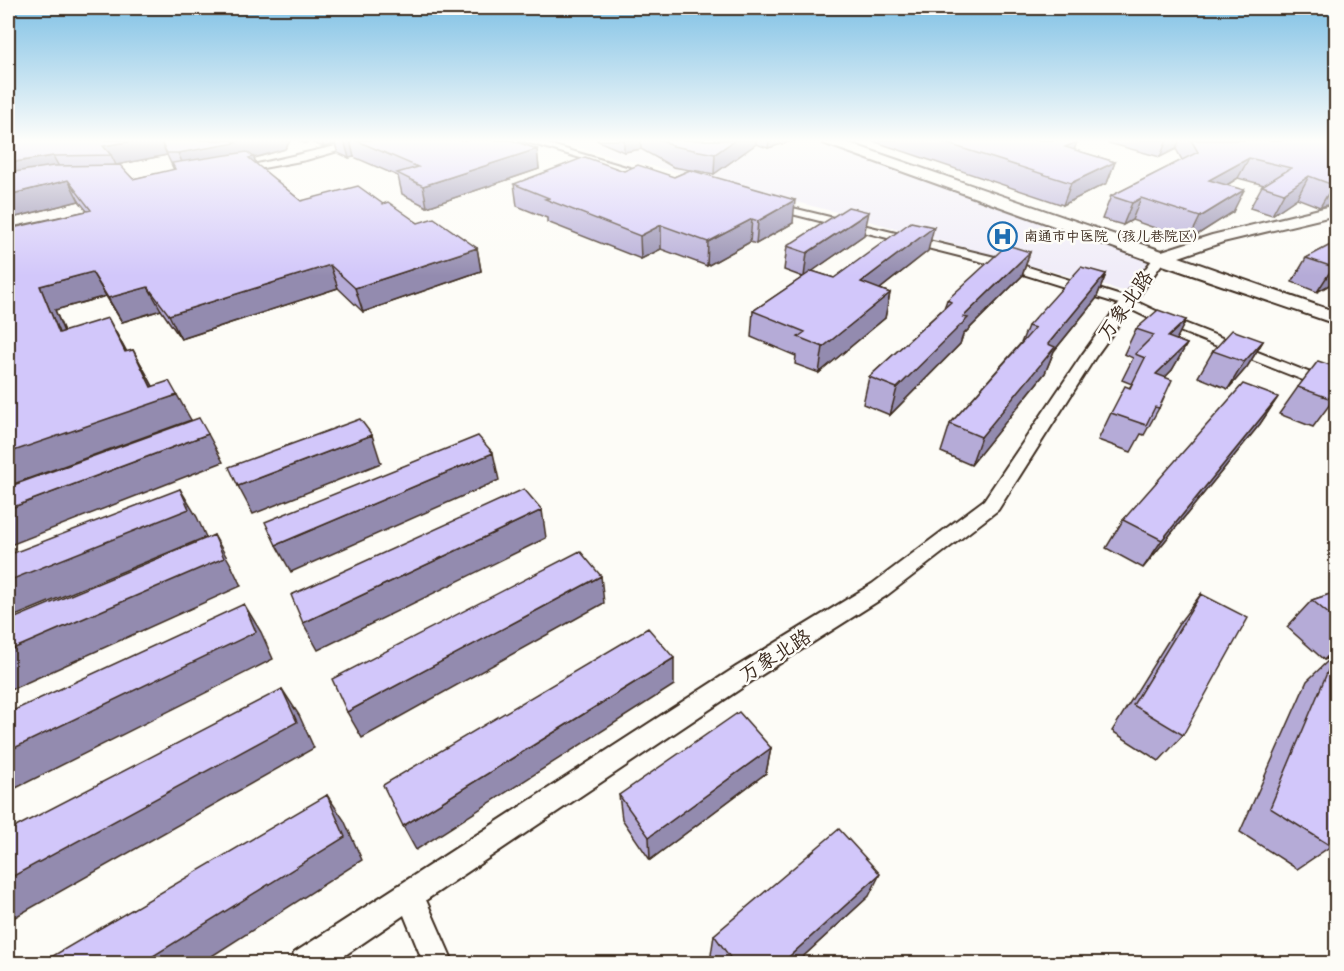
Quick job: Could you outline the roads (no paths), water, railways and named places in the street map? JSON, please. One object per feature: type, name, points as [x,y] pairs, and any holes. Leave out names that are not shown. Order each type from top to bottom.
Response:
[{"type":"main road","points":[[958,185],[1336,324]]},
{"type":"main road","points":[[1160,258],[1218,238],[1336,210]]},
{"type":"main road","points":[[1160,258],[1336,318]]},
{"type":"street","points":[[756,202],[995,261],[1129,303],[1164,320],[1336,388]]},
{"type":"street","name":"万象北路","points":[[305,963],[410,897],[735,680],[879,590],[991,505],[1089,355],[1160,258]]},
{"type":"street","points":[[410,897],[439,963]]},
{"type":"place","name":"南通市中医院（孩儿巷院区）","points":[[1003,236]]}]
